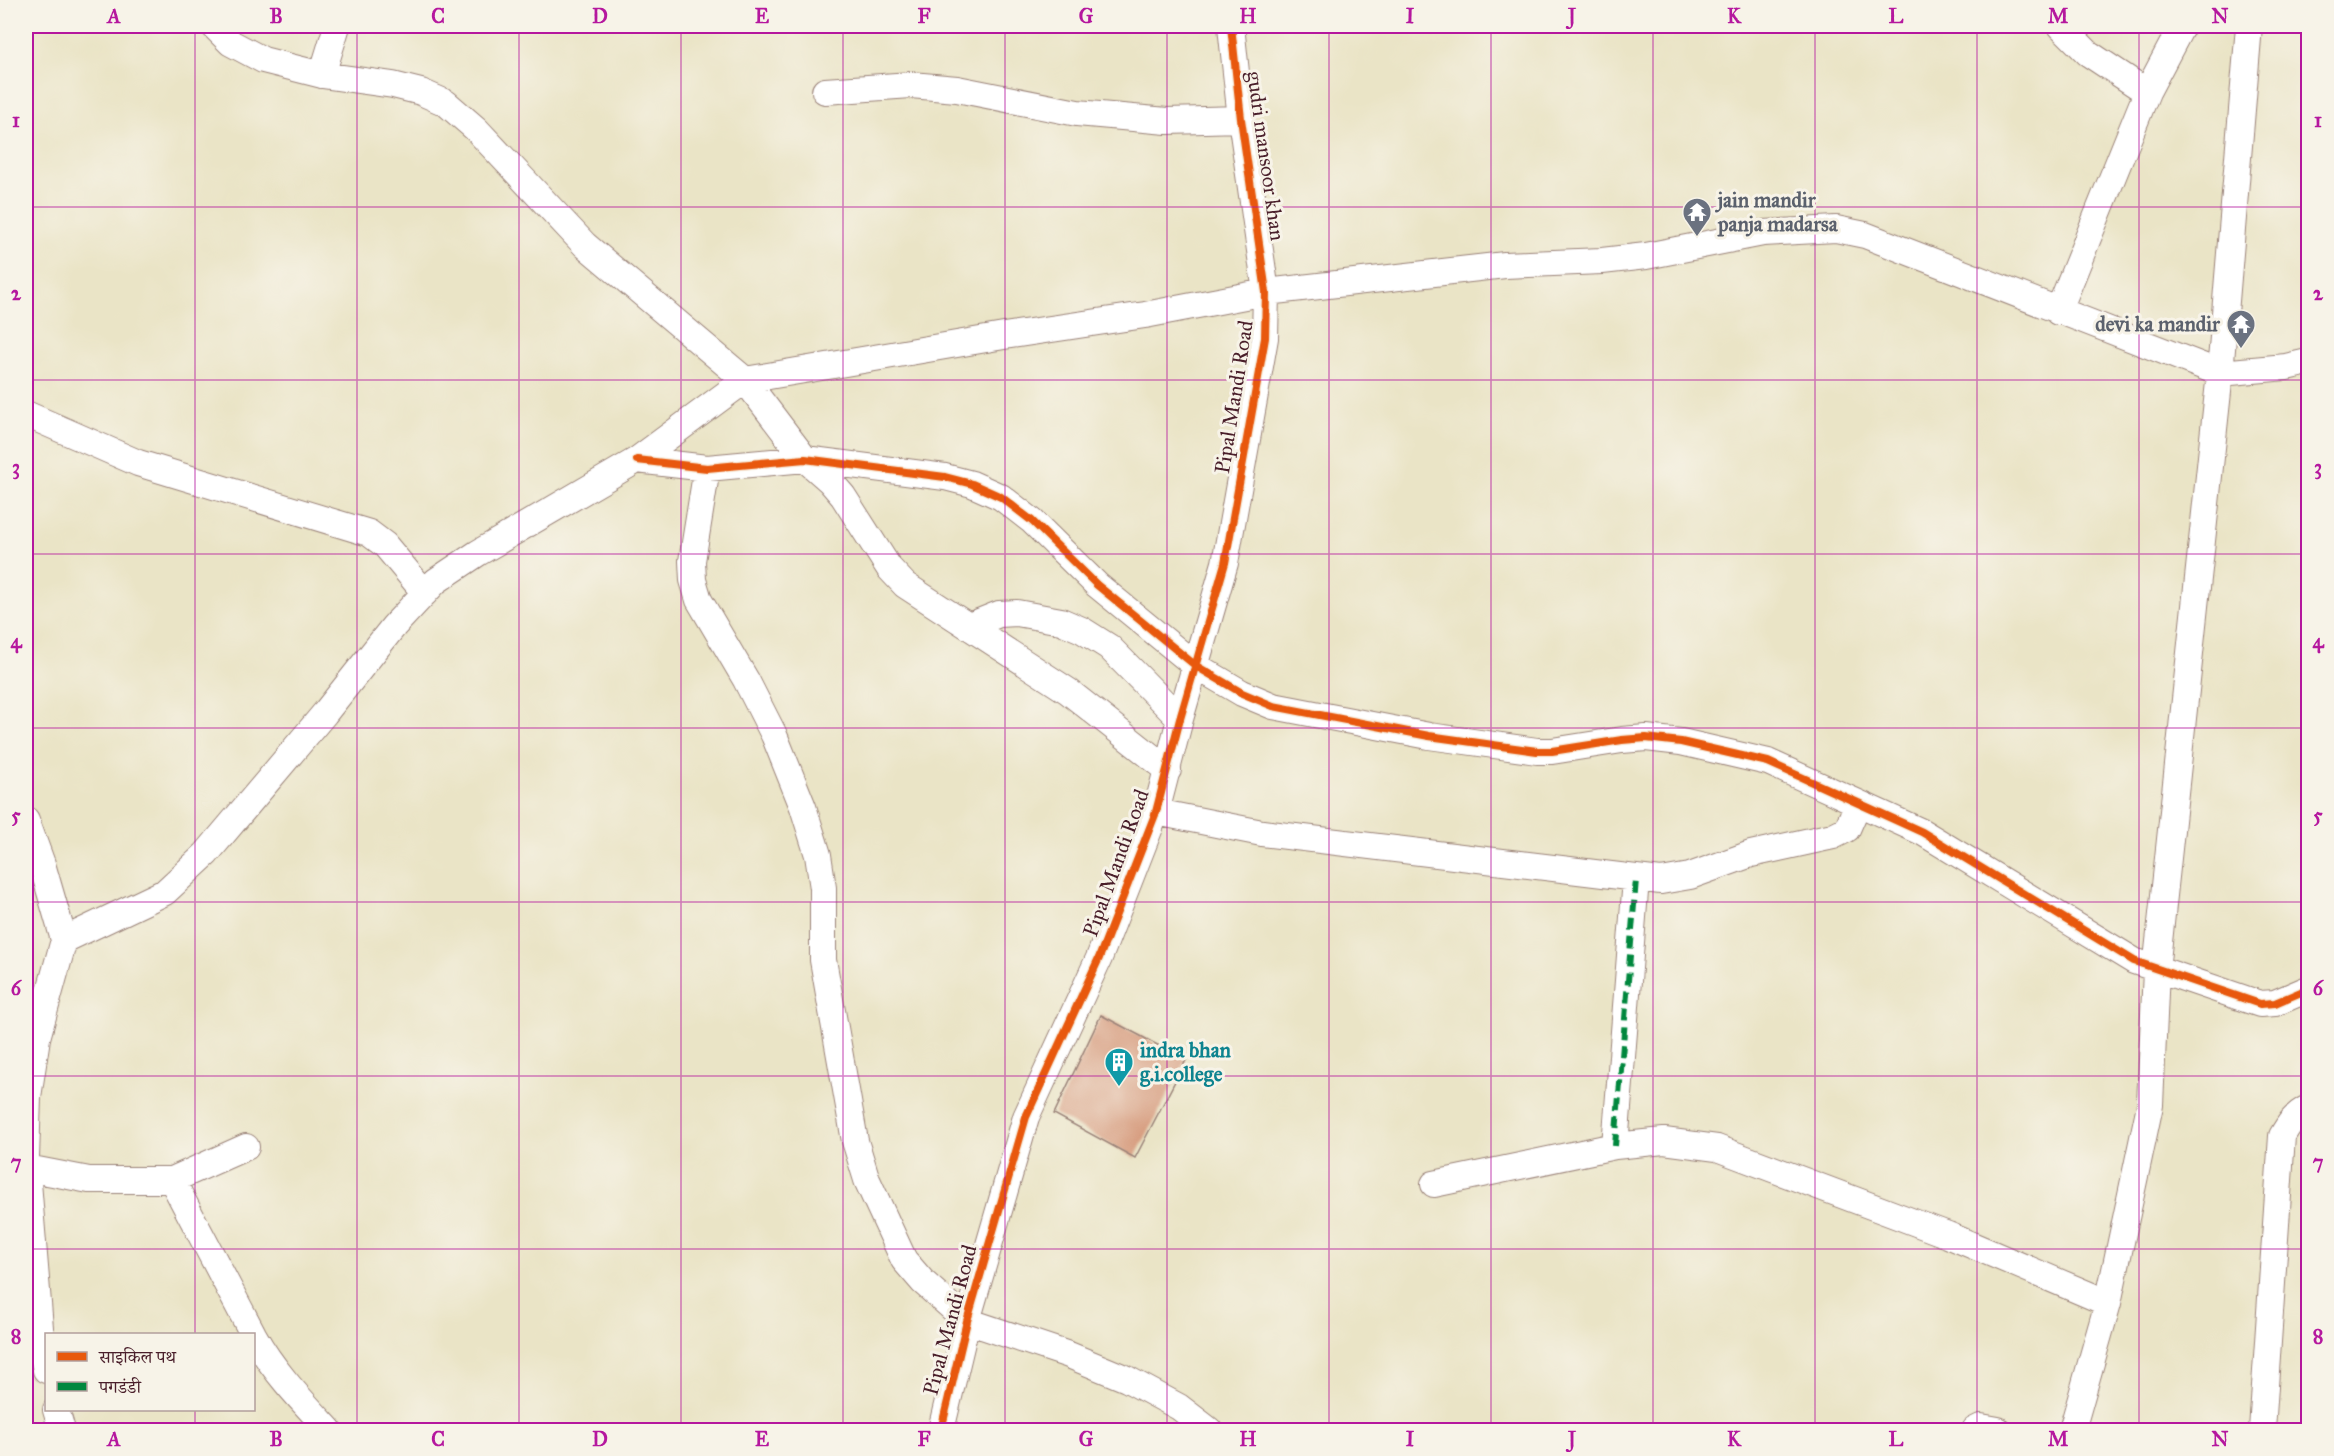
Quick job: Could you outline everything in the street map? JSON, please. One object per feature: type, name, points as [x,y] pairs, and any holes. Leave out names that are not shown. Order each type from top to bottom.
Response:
[{"type":"street","points":[[214,26],[231,43],[263,60],[322,75],[393,85],[421,92],[446,103],[476,129],[585,244],[745,380],[805,459],[843,496],[889,568],[905,585],[1068,691],[1168,770]]},
{"type":"street","points":[[322,75],[337,26]]},
{"type":"street","name":"gudri mansoor khan","points":[[1231,26],[1241,119],[1266,292]]},
{"type":"street","points":[[2061,26],[2088,53],[2147,92]]},
{"type":"street","points":[[2058,312],[2147,92],[2182,26]]},
{"type":"street","points":[[2072,1431],[2108,1303],[2150,1105],[2156,970],[2220,373],[2249,26]]},
{"type":"street","points":[[825,91],[911,85],[957,88],[1077,113],[1167,121],[1241,119]]},
{"type":"street","points":[[64,940],[165,892],[206,854],[325,713],[394,626],[436,581],[478,553],[637,460],[745,380],[1004,336],[1145,315],[1266,292],[1505,265],[1602,261],[1646,256],[1763,233],[1836,229],[1865,235],[2058,312],[2220,373],[2286,367],[2308,362]]},
{"type":"street","name":"Pipal Mandi Road","points":[[941,1431],[966,1321],[1026,1117],[1099,958],[1156,812],[1168,770],[1180,718],[1225,563],[1265,338],[1266,292]]},
{"type":"street","points":[[26,414],[138,463],[369,532],[385,545],[424,593]]},
{"type":"street","points":[[637,460],[707,468],[805,459],[945,477],[972,484],[1001,497],[1032,520],[1097,585],[1196,666],[1242,693],[1273,706],[1429,736],[1537,751],[1646,738],[1690,744],[1768,762],[1922,832],[2134,961],[2260,1004],[2275,1003],[2308,989]]},
{"type":"street","points":[[707,468],[692,561],[693,580],[699,600],[746,680],[774,735],[803,807],[818,855],[823,888],[823,960],[855,1141],[867,1179],[904,1260],[923,1282],[966,1321],[1069,1355],[1127,1379],[1179,1407],[1209,1431]]},
{"type":"street","points":[[969,626],[999,614],[1017,613],[1061,621],[1082,630],[1110,647],[1180,718]]},
{"type":"street","points":[[1156,812],[1262,832],[1661,881],[1674,880],[1751,854],[1833,836],[1847,829],[1858,804]]},
{"type":"street","points":[[26,820],[42,864],[64,940],[31,1036],[28,1097],[27,1167],[45,1366]]},
{"type":"street","points":[[1616,1146],[1636,879]]},
{"type":"street","points":[[2262,1431],[2282,1136],[2290,1122],[2301,1111],[2308,1108]]},
{"type":"street","points":[[1434,1184],[1616,1146],[1664,1141],[1717,1148],[1947,1234],[2108,1303]]},
{"type":"street","points":[[27,1167],[89,1180],[172,1180],[246,1147]]},
{"type":"street","points":[[172,1180],[252,1333]]},
{"type":"street","points":[[255,1339],[262,1351],[303,1403],[329,1431]]},
{"type":"street","points":[[56,1411],[62,1431]]},
{"type":"street","points":[[1975,1431],[1981,1427],[1998,1431]]},
{"type":"building","name":"indra bhan g.i.college","points":[[1101,1015],[1186,1060],[1135,1158],[1054,1114]]},
{"type":"marked path","points":[[1615,1146],[1636,879]]},
{"type":"cycle path","points":[[941,1430],[967,1321],[1026,1117],[1099,958],[1156,812],[1225,563],[1265,338],[1266,292],[1241,119],[1231,26]]},
{"type":"cycle path","points":[[637,460],[707,468],[805,459],[945,477],[972,484],[1001,497],[1032,521],[1097,585],[1196,666],[1242,693],[1273,706],[1429,736],[1537,751],[1646,738],[1681,742],[1768,762],[1922,832],[2134,961],[2260,1004],[2275,1003],[2308,989]]},
{"type":"place","name":"jain mandir panja madarsa","points":[[1697,238]]},
{"type":"place","name":"devi ka mandir","points":[[2241,350]]},
{"type":"place","name":"indra bhan g.i.college","points":[[1119,1088]]}]
